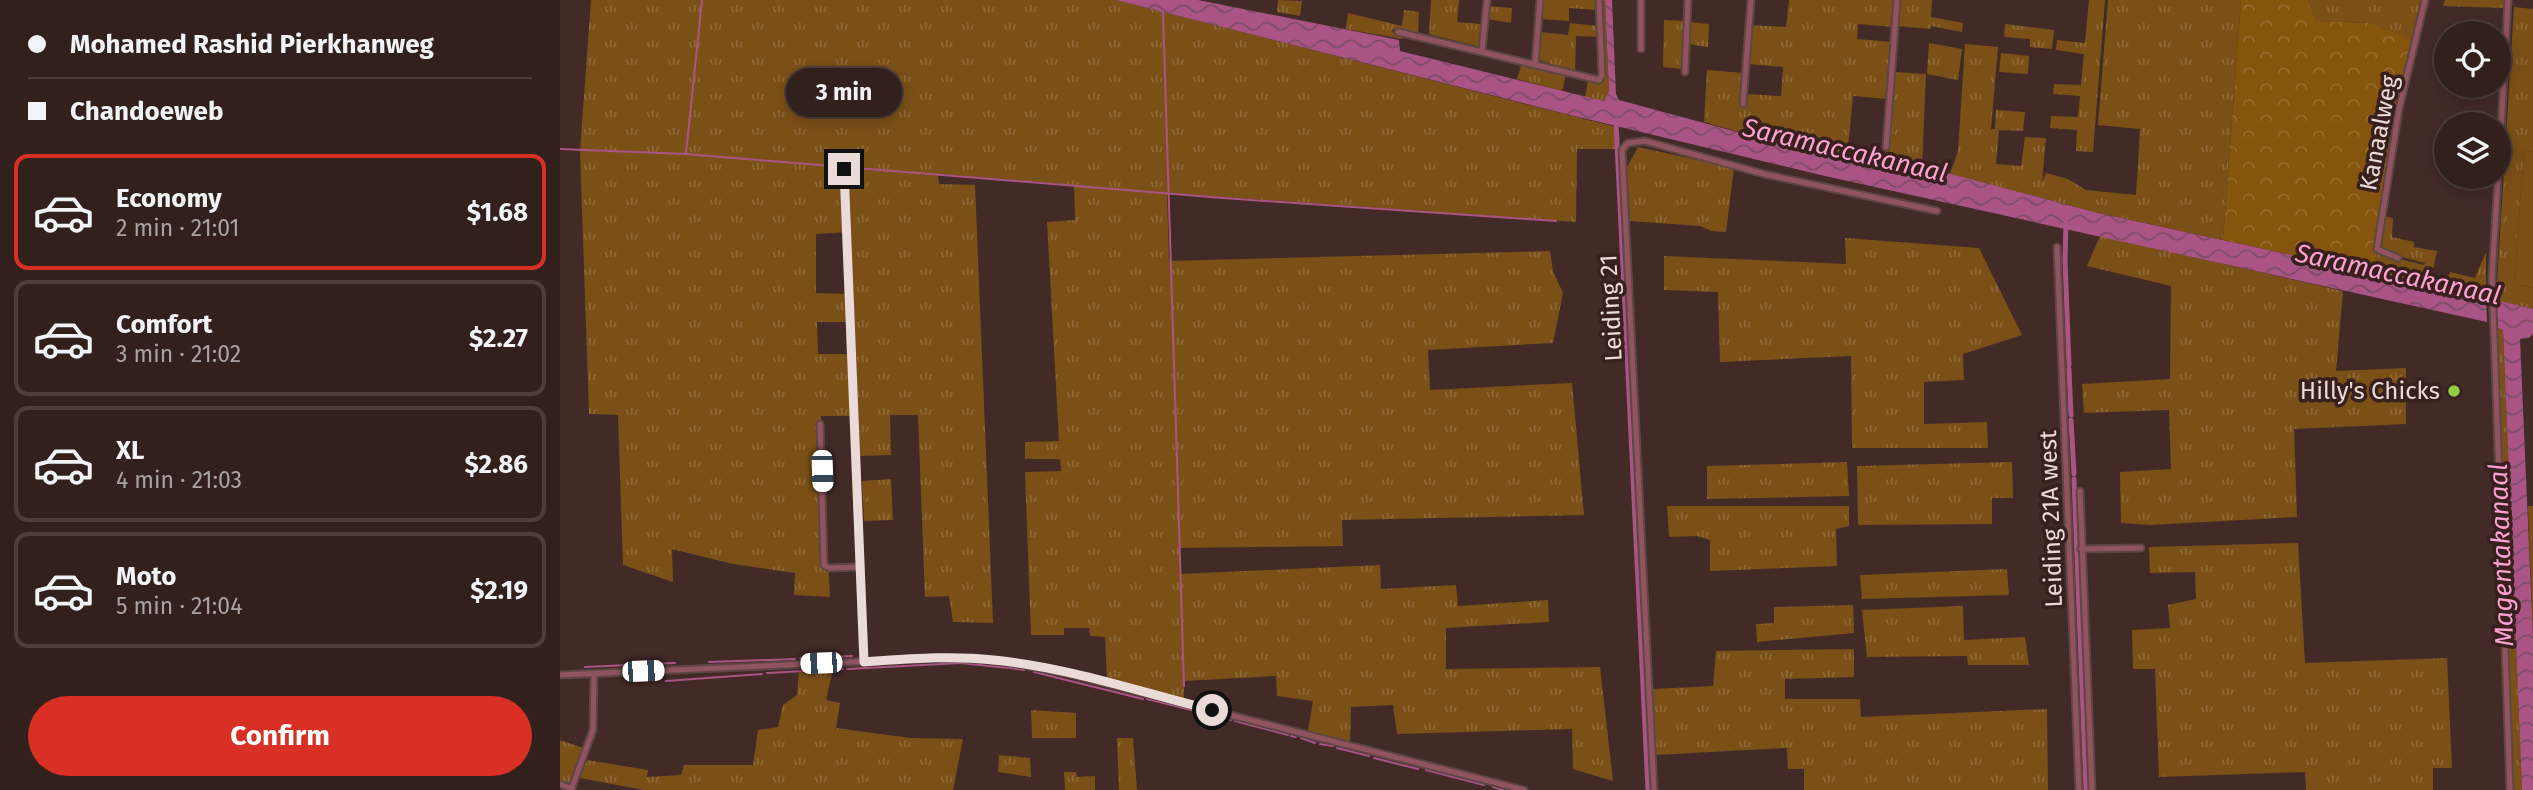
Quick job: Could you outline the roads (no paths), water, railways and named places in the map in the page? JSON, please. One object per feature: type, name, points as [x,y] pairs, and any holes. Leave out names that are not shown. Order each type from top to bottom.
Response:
[{"type":"street","points":[[1482,51],[1487,0]]},
{"type":"street","points":[[1535,65],[1540,0]]},
{"type":"street","points":[[1398,32],[1596,80],[1602,76],[1599,0]]},
{"type":"street","points":[[1641,0],[1641,49]]},
{"type":"street","points":[[1685,72],[1688,0]]},
{"type":"street","points":[[1744,104],[1751,0]]},
{"type":"street","points":[[1886,147],[1897,0]]},
{"type":"street","name":"Kanaalweg","points":[[2398,258],[2377,249],[2399,110],[2425,0]]},
{"type":"street","points":[[2502,112],[2508,0]]},
{"type":"street","name":"Leiding 21","points":[[1654,790],[1622,150],[1633,141],[1645,141],[1764,174],[1937,211]]},
{"type":"street","points":[[844,169],[864,662]]},
{"type":"street","points":[[2497,189],[2492,278],[2510,790]]},
{"type":"street","name":"Leiding 21A west","points":[[2057,247],[2080,790]]},
{"type":"street","points":[[820,424],[824,565],[829,568],[860,567]]},
{"type":"street","points":[[2080,491],[2092,790]]},
{"type":"street","points":[[2081,550],[2141,548]]},
{"type":"street","points":[[560,675],[977,658],[1029,665],[1524,790]]},
{"type":"street","points":[[560,784],[572,790],[593,730],[594,674]]},
{"type":"water","points":[[1116,0],[1198,0],[1399,40],[1400,51],[1604,101],[1609,91],[1605,0],[1612,0],[1616,94],[1619,100],[1778,143],[1880,166],[1932,169],[2098,213],[2486,297],[2487,322],[1825,176],[1566,114]]},
{"type":"water","points":[[2496,300],[2533,309],[2533,334],[2529,338],[2520,339],[2533,638],[2533,790],[2522,790],[2503,330],[2496,327]]},
{"type":"waterway","points":[[686,153],[702,0]]},
{"type":"waterway","points":[[1163,12],[1184,686]]},
{"type":"waterway","points":[[1616,122],[1648,790]]},
{"type":"waterway","points":[[560,149],[686,154],[1223,198],[1556,221]]},
{"type":"waterway","points":[[2066,222],[2069,365]]},
{"type":"waterway","points":[[2069,369],[2071,415]]},
{"type":"waterway","points":[[2071,420],[2074,474]]},
{"type":"waterway","points":[[2074,479],[2086,790]]},
{"type":"waterway","points":[[800,658],[852,656]]},
{"type":"waterway","points":[[709,662],[795,659]]},
{"type":"waterway","points":[[585,667],[675,663]]},
{"type":"waterway","points":[[847,669],[961,663],[1008,668]]},
{"type":"waterway","points":[[1010,668],[1024,670]]},
{"type":"waterway","points":[[767,673],[843,669]]},
{"type":"waterway","points":[[1034,672],[1143,699]]},
{"type":"waterway","points":[[666,681],[762,674]]},
{"type":"waterway","points":[[1147,699],[1231,720]]},
{"type":"waterway","points":[[1235,721],[1288,735]]},
{"type":"waterway","points":[[1291,736],[1296,737]]},
{"type":"waterway","points":[[1301,738],[1315,743]]},
{"type":"waterway","points":[[1320,744],[1333,746]]},
{"type":"waterway","points":[[1337,748],[1369,756]]},
{"type":"waterway","points":[[1374,758],[1418,769]]},
{"type":"waterway","points":[[1426,770],[1484,785]]},
{"type":"waterway","points":[[1493,787],[1503,790]]},
{"type":"place","name":"Hilly's Chicks","points":[[2454,391]]},
{"type":"water label","name":"Saramaccakanaal","points":[[1845,150]]},
{"type":"water label","name":"Saramaccakanaal","points":[[2398,274]]},
{"type":"water label","name":"Magentakanaal","points":[[2501,555]]}]
